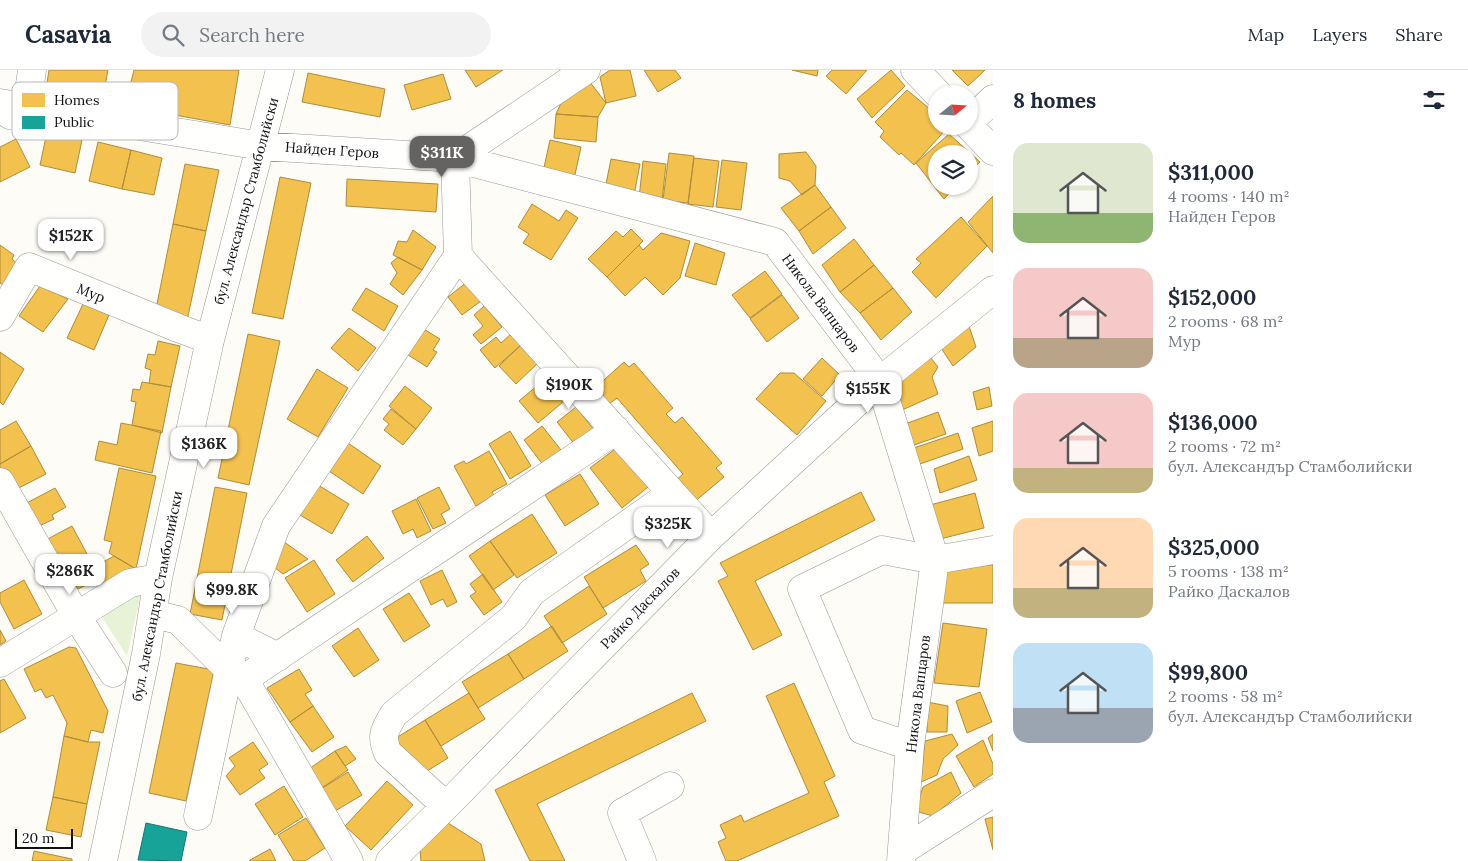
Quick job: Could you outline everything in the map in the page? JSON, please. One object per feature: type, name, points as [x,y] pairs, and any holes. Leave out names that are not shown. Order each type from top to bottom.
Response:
[{"type":"street","name":"бул. Александър Стамболийски","points":[[103,861],[146,654],[158,578],[210,340],[280,70]]},
{"type":"street","points":[[198,816],[237,674],[236,636],[276,526],[458,256],[455,158],[586,70]]},
{"type":"street","points":[[916,70],[930,85]]},
{"type":"street","points":[[978,115],[993,99]]},
{"type":"street","points":[[0,120],[12,114]]},
{"type":"street","name":"Найден Геров","points":[[178,132],[261,146],[455,158]]},
{"type":"street","points":[[978,134],[993,151]]},
{"type":"street","name":"Никола Вапцаров","points":[[455,158],[776,242],[880,381],[935,560],[910,746],[902,856]]},
{"type":"street","points":[[458,256],[711,536]]},
{"type":"street","name":"Мур","points":[[0,317],[29,267],[210,340]]},
{"type":"street","name":"Райко Даскалов","points":[[390,861],[711,536],[880,381],[993,290]]},
{"type":"street","points":[[237,674],[278,657],[616,430]]},
{"type":"street","points":[[0,482],[77,617],[113,673]]},
{"type":"street","points":[[446,806],[388,753],[384,744],[383,733],[394,714],[513,618],[532,592],[672,493]]},
{"type":"street","points":[[910,746],[862,730],[802,589],[882,550],[935,560],[993,550]]},
{"type":"street","points":[[0,662],[77,617],[130,583],[158,578]]},
{"type":"street","points":[[153,614],[178,620],[237,674],[349,861]]},
{"type":"street","points":[[236,636],[278,657]]},
{"type":"street","points":[[642,861],[622,813],[670,786]]},
{"type":"street","points":[[902,856],[993,792]]},
{"type":"green space","points":[[141,593],[127,656],[100,614]]},
{"type":"building: Homes","points":[[49,70],[108,70],[106,82],[47,82]]},
{"type":"building: Homes","points":[[134,70],[239,70],[230,125],[178,116],[178,82],[131,82]]},
{"type":"building: Homes","points":[[465,70],[503,70],[476,87]]},
{"type":"building: Homes","points":[[610,70],[630,70],[636,96],[606,103],[600,77]]},
{"type":"building: Homes","points":[[644,70],[675,70],[681,78],[658,92]]},
{"type":"building: Homes","points":[[792,70],[818,70],[817,76]]},
{"type":"building: Homes","points":[[832,70],[867,70],[846,94],[826,76]]},
{"type":"building: Homes","points":[[891,70],[905,86],[872,118],[857,99]]},
{"type":"building: Homes","points":[[952,70],[985,70],[969,85]]},
{"type":"building: Homes","points":[[308,73],[385,89],[380,117],[302,102]]},
{"type":"building: Homes","points":[[443,74],[451,99],[412,110],[404,85]]},
{"type":"building: Homes","points":[[586,77],[606,103],[598,117],[556,114],[566,92]]},
{"type":"building: Homes","points":[[907,90],[928,107],[928,135],[941,135],[932,145],[928,145],[928,149],[914,165],[901,153],[899,155],[880,137],[884,131],[875,122]]},
{"type":"building: Homes","points":[[556,114],[598,117],[596,142],[554,138]]},
{"type":"building: Homes","points":[[950,135],[961,145],[936,145]]},
{"type":"building: Homes","points":[[16,140],[30,167],[0,182],[0,147]]},
{"type":"building: Homes","points":[[45,140],[82,140],[75,173],[40,165]]},
{"type":"building: Homes","points":[[550,140],[581,147],[574,179],[543,172]]},
{"type":"building: Homes","points":[[98,142],[131,150],[122,189],[89,181]]},
{"type":"building: Homes","points":[[131,150],[162,158],[154,195],[122,189]]},
{"type":"building: Homes","points":[[806,152],[816,166],[815,185],[802,195],[790,181],[779,178],[779,154]]},
{"type":"building: Homes","points":[[928,152],[928,178],[916,163]]},
{"type":"building: Homes","points":[[669,153],[694,156],[688,203],[663,200]]},
{"type":"building: Homes","points":[[694,158],[719,161],[713,207],[688,204]]},
{"type":"building: Homes","points":[[611,159],[640,164],[634,195],[605,189]]},
{"type":"building: Homes","points":[[722,160],[747,163],[741,210],[716,207]]},
{"type":"building: Homes","points":[[643,161],[666,164],[662,201],[639,198]]},
{"type":"building: Homes","points":[[185,164],[219,170],[206,231],[173,224]]},
{"type":"building: Homes","points":[[280,177],[311,183],[283,319],[252,313]]},
{"type":"building: Homes","points":[[347,179],[438,184],[436,212],[346,206]]},
{"type":"building: Homes","points":[[815,185],[831,207],[799,231],[781,208]]},
{"type":"building: Homes","points":[[993,196],[993,253],[968,222]]},
{"type":"building: Homes","points":[[532,204],[559,221],[566,210],[578,218],[551,260],[523,243],[529,234],[518,227]]},
{"type":"building: Homes","points":[[831,207],[846,228],[813,254],[799,231]]},
{"type":"building: Homes","points":[[961,217],[987,246],[936,298],[912,272],[921,263],[916,259]]},
{"type":"building: Homes","points":[[173,224],[206,231],[187,321],[155,314]]},
{"type":"building: Homes","points":[[631,229],[643,241],[607,277],[588,259],[616,231],[623,237]]},
{"type":"building: Homes","points":[[413,230],[436,247],[422,270],[393,255],[398,241],[407,242]]},
{"type":"building: Homes","points":[[661,233],[690,241],[680,278],[663,295],[645,277],[625,296],[607,277],[639,245],[643,250]]},
{"type":"building: Homes","points":[[854,239],[874,265],[840,292],[822,265]]},
{"type":"building: Homes","points":[[695,243],[725,253],[716,285],[685,276]]},
{"type":"building: Homes","points":[[0,245],[14,255],[12,259],[23,269],[9,289],[0,283]]},
{"type":"building: Homes","points":[[398,257],[422,270],[403,295],[390,284],[397,273],[391,263]]},
{"type":"building: Homes","points":[[874,265],[893,288],[860,313],[840,292]]},
{"type":"building: Homes","points":[[765,271],[782,294],[750,318],[732,295]]},
{"type":"building: Homes","points":[[467,282],[481,301],[462,315],[448,297]]},
{"type":"building: Homes","points":[[40,286],[68,299],[43,332],[19,316]]},
{"type":"building: Homes","points":[[366,288],[398,306],[384,331],[352,310]]},
{"type":"building: Homes","points":[[893,288],[912,312],[881,340],[860,313]]},
{"type":"building: Homes","points":[[782,295],[799,318],[767,342],[750,319]]},
{"type":"building: Homes","points":[[83,304],[109,315],[94,350],[67,338]]},
{"type":"building: Homes","points":[[484,306],[502,327],[481,344],[473,335],[483,326],[474,315]]},
{"type":"building: Homes","points":[[967,320],[976,347],[953,366],[937,342]]},
{"type":"building: Homes","points":[[417,325],[440,339],[433,350],[437,352],[427,367],[402,351]]},
{"type":"building: Homes","points":[[349,328],[376,348],[358,371],[331,348]]},
{"type":"building: Homes","points":[[248,334],[280,341],[249,485],[218,478]]},
{"type":"building: Homes","points":[[511,334],[521,345],[495,368],[480,350],[496,337],[501,343]]},
{"type":"building: Homes","points":[[158,341],[180,346],[171,387],[149,383],[151,370],[145,368],[148,354],[155,355]]},
{"type":"building: Homes","points":[[521,345],[538,363],[516,384],[499,366]]},
{"type":"building: Homes","points":[[0,352],[24,369],[3,405],[0,402]]},
{"type":"building: Homes","points":[[927,353],[938,367],[932,377],[938,394],[900,411],[890,381]]},
{"type":"building: Homes","points":[[822,358],[840,375],[822,396],[803,379]]},
{"type":"building: Homes","points":[[624,362],[629,367],[634,363],[673,408],[666,414],[675,423],[682,417],[722,463],[716,468],[724,477],[693,503],[674,482],[683,474],[617,398],[609,404],[595,388]]},
{"type":"building: Homes","points":[[317,369],[348,388],[318,437],[287,419]]},
{"type":"building: Homes","points":[[780,373],[794,373],[826,401],[797,435],[756,399]]},
{"type":"building: Homes","points":[[550,375],[569,397],[538,423],[519,401]]},
{"type":"building: Homes","points":[[142,382],[171,387],[162,433],[132,425],[136,402],[131,401],[133,389],[140,390]]},
{"type":"building: Homes","points":[[405,386],[432,408],[416,429],[389,406]]},
{"type":"building: Homes","points":[[989,387],[992,406],[977,410],[973,392]]},
{"type":"building: Homes","points":[[576,407],[598,435],[579,450],[557,422]]},
{"type":"building: Homes","points":[[391,409],[416,429],[403,445],[384,430],[389,424],[383,419]]},
{"type":"building: Homes","points":[[938,412],[946,434],[911,446],[905,424]]},
{"type":"building: Homes","points":[[16,421],[31,446],[0,464],[0,430]]},
{"type":"building: Homes","points":[[993,421],[993,451],[979,456],[972,428]]},
{"type":"building: Homes","points":[[121,423],[161,431],[152,473],[95,460],[99,441],[117,445]]},
{"type":"building: Homes","points":[[542,426],[565,455],[547,470],[524,440]]},
{"type":"building: Homes","points":[[510,431],[531,466],[510,479],[489,444]]},
{"type":"building: Homes","points":[[958,433],[963,449],[917,465],[911,449]]},
{"type":"building: Homes","points":[[348,443],[381,466],[363,494],[329,471]]},
{"type":"building: Homes","points":[[31,446],[46,474],[13,491],[0,468],[0,464]]},
{"type":"building: Homes","points":[[615,449],[648,487],[622,508],[590,468]]},
{"type":"building: Homes","points":[[489,451],[507,484],[492,492],[494,495],[476,506],[454,466],[464,461],[466,464]]},
{"type":"building: Homes","points":[[969,456],[977,480],[940,493],[934,469]]},
{"type":"building: Homes","points":[[119,468],[156,476],[136,569],[109,553],[112,542],[104,540]]},
{"type":"building: Homes","points":[[580,474],[599,504],[565,526],[545,495]]},
{"type":"building: Homes","points":[[318,485],[349,504],[332,534],[300,515]]},
{"type":"building: Homes","points":[[215,487],[247,493],[222,620],[190,614]]},
{"type":"building: Homes","points":[[439,487],[450,509],[441,514],[446,523],[433,529],[417,498]]},
{"type":"building: Homes","points":[[55,488],[66,507],[52,515],[54,519],[35,528],[23,505]]},
{"type":"building: Homes","points":[[861,492],[875,520],[755,581],[782,635],[753,650],[718,581],[728,576],[720,563]]},
{"type":"building: Homes","points":[[975,493],[984,528],[940,539],[930,505]]},
{"type":"building: Homes","points":[[416,499],[431,531],[417,538],[413,529],[403,534],[392,511]]},
{"type":"building: Homes","points":[[532,514],[557,553],[517,578],[490,541]]},
{"type":"building: Homes","points":[[72,526],[100,578],[78,589],[75,585],[67,589],[42,542]]},
{"type":"building: Homes","points":[[367,536],[384,558],[353,582],[336,560]]},
{"type":"building: Homes","points":[[280,539],[308,559],[283,574],[265,560]]},
{"type":"building: Homes","points":[[490,541],[514,575],[493,590],[469,556]]},
{"type":"building: Homes","points":[[636,545],[649,564],[640,570],[646,581],[603,608],[584,577]]},
{"type":"building: Homes","points":[[114,556],[136,569],[106,591],[94,567]]},
{"type":"building: Homes","points":[[314,560],[335,594],[307,612],[285,578]]},
{"type":"building: Homes","points":[[943,564],[993,565],[993,603],[938,603]]},
{"type":"building: Homes","points":[[442,570],[457,602],[447,607],[443,599],[431,605],[420,581]]},
{"type":"building: Homes","points":[[483,574],[502,602],[484,615],[470,596],[476,592],[470,584]]},
{"type":"building: Homes","points":[[24,580],[42,614],[14,629],[0,602],[0,593]]},
{"type":"building: Homes","points":[[589,586],[607,614],[562,643],[544,616]]},
{"type":"building: Homes","points":[[409,593],[430,626],[404,642],[383,609]]},
{"type":"building: Homes","points":[[943,623],[987,629],[979,687],[934,683]]},
{"type":"building: Homes","points":[[552,626],[568,651],[524,679],[508,654]]},
{"type":"building: Homes","points":[[358,628],[379,660],[354,677],[332,646]]},
{"type":"building: Homes","points":[[0,630],[6,641],[0,645]]},
{"type":"building: Homes","points":[[69,647],[76,648],[108,711],[103,733],[91,730],[88,742],[64,736],[67,723],[53,695],[46,698],[41,689],[35,692],[24,669]]},
{"type":"building: Homes","points":[[508,654],[524,679],[478,708],[462,682]]},
{"type":"building: Homes","points":[[176,663],[214,670],[186,801],[149,793]]},
{"type":"building: Homes","points":[[299,669],[312,690],[305,694],[313,706],[290,722],[267,688]]},
{"type":"building: Homes","points":[[4,679],[26,718],[0,733],[0,681]]},
{"type":"building: Homes","points":[[794,683],[835,776],[824,782],[839,816],[737,861],[726,861],[718,842],[726,838],[720,825],[741,815],[744,822],[809,793],[766,696]]},
{"type":"building: Homes","points":[[980,692],[992,722],[967,733],[956,701]]},
{"type":"building: Homes","points":[[469,693],[485,719],[441,746],[425,720]]},
{"type":"building: Homes","points":[[692,693],[706,721],[537,804],[565,861],[530,861],[495,790]]},
{"type":"building: Homes","points":[[927,702],[948,706],[947,732],[927,732]]},
{"type":"building: Homes","points":[[313,706],[334,737],[312,752],[290,722]]},
{"type":"building: Homes","points":[[425,720],[448,758],[419,776],[396,738]]},
{"type":"building: Homes","points":[[952,734],[958,745],[943,759],[937,775],[921,782],[925,741]]},
{"type":"building: Homes","points":[[993,734],[993,751],[988,738]]},
{"type":"building: Homes","points":[[64,736],[88,742],[100,742],[87,804],[53,797]]},
{"type":"building: Homes","points":[[983,740],[993,764],[993,774],[974,787],[956,756]]},
{"type":"building: Homes","points":[[253,742],[268,764],[259,770],[265,778],[240,795],[226,776],[235,766],[229,758]]},
{"type":"building: Homes","points":[[346,746],[356,759],[345,766],[335,751]]},
{"type":"building: Homes","points":[[335,751],[348,770],[316,792],[303,773]]},
{"type":"building: Homes","points":[[348,772],[362,795],[330,814],[316,792]]},
{"type":"building: Homes","points":[[951,772],[961,793],[933,816],[915,811],[923,787]]},
{"type":"building: Homes","points":[[387,781],[413,805],[371,850],[345,826]]},
{"type":"building: Homes","points":[[284,786],[303,817],[275,835],[255,804]]},
{"type":"building: Homes","points":[[53,797],[87,804],[81,837],[46,830]]},
{"type":"building: Homes","points":[[993,817],[993,850],[985,819]]},
{"type":"building: Homes","points":[[306,818],[325,848],[305,861],[294,861],[278,835]]},
{"type":"building: Homes","points":[[448,823],[481,844],[485,861],[421,861],[420,849]]},
{"type":"building: Homes","points":[[270,849],[276,861],[250,861],[250,860]]},
{"type":"building: Homes","points":[[34,851],[72,859],[72,861],[32,861]]},
{"type":"building: Public","points":[[146,823],[187,832],[181,861],[138,860]]}]
